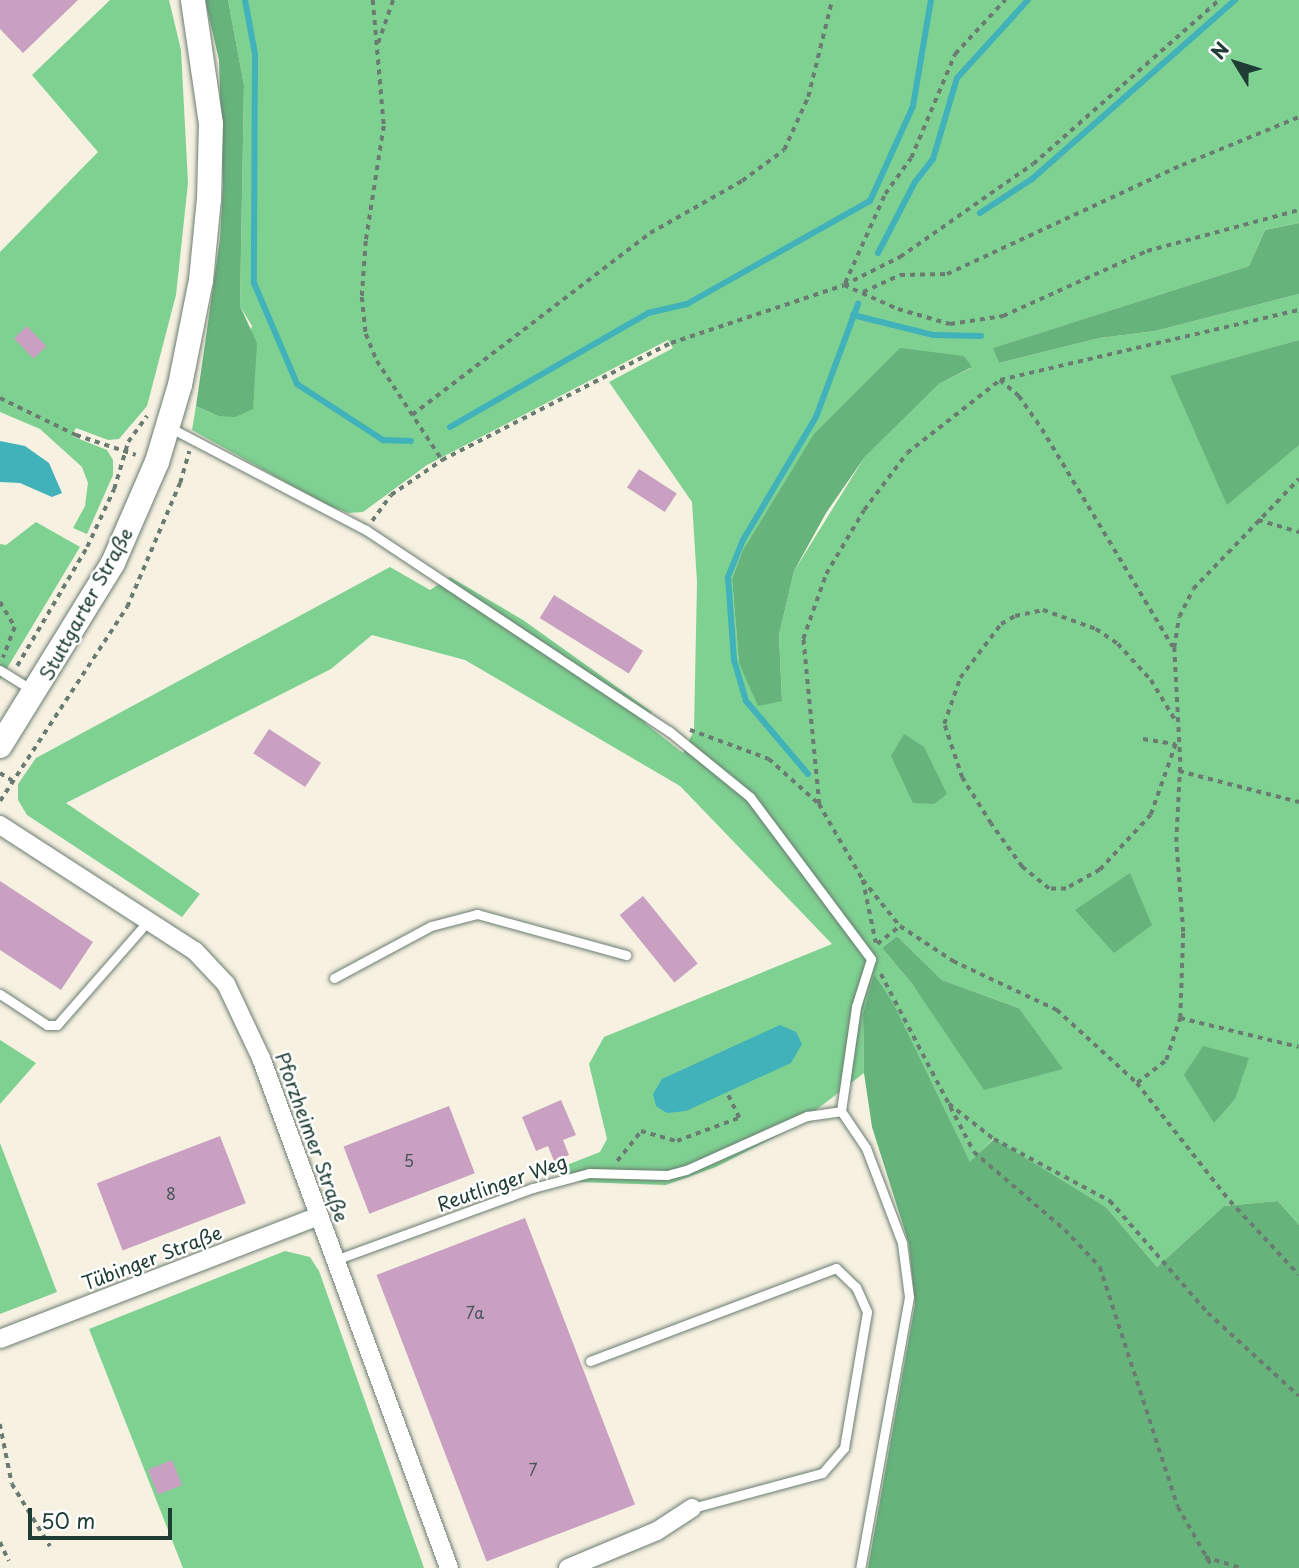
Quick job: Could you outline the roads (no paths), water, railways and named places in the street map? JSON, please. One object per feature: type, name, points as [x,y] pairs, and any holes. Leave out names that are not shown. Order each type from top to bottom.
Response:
[{"type":"main road","name":"Stuttgarter Straße","points":[[0,746],[36,692],[113,563],[157,462],[160,419],[192,333],[209,199],[211,124],[193,0]]},
{"type":"street","name":"Pforzheimer Straße","points":[[0,825],[195,951],[226,984],[261,1058],[449,1568]]},
{"type":"street","name":"Tübinger Straße","points":[[0,1339],[319,1216]]},
{"type":"street","points":[[568,1568],[657,1531],[692,1508]]},
{"type":"lane","points":[[160,419],[366,530],[424,573],[669,731],[750,797],[871,959],[856,1007],[841,1111],[866,1148],[902,1243],[909,1297],[860,1568]]},
{"type":"lane","points":[[0,668],[36,692]]},
{"type":"lane","points":[[334,978],[431,926],[477,914],[626,955]]},
{"type":"lane","points":[[0,994],[47,1024],[57,1025],[148,921]]},
{"type":"lane","name":"Reutlinger Weg","points":[[335,1261],[533,1188],[589,1173],[667,1175],[686,1170],[807,1116],[841,1111]]},
{"type":"lane","points":[[590,1361],[836,1268],[856,1287],[867,1312],[844,1448],[822,1473],[692,1508]]},
{"type":"water","points":[[0,441],[25,446],[49,463],[62,493],[52,497],[20,483],[0,482]]},
{"type":"water","points":[[780,1025],[796,1032],[802,1044],[791,1063],[686,1111],[667,1113],[656,1106],[653,1094],[662,1079]]},
{"type":"waterway","points":[[245,0],[255,54],[254,283],[297,384],[383,440],[411,441]]},
{"type":"waterway","points":[[450,427],[648,313],[687,304],[870,201],[913,106],[931,0]]},
{"type":"waterway","points":[[878,253],[915,182],[933,159],[957,78],[1028,0]]},
{"type":"waterway","points":[[980,213],[1032,179],[1235,0]]},
{"type":"waterway","points":[[808,774],[746,701],[734,660],[728,577],[743,540],[816,417],[858,304]]},
{"type":"waterway","points":[[853,315],[933,335],[981,336]]}]
